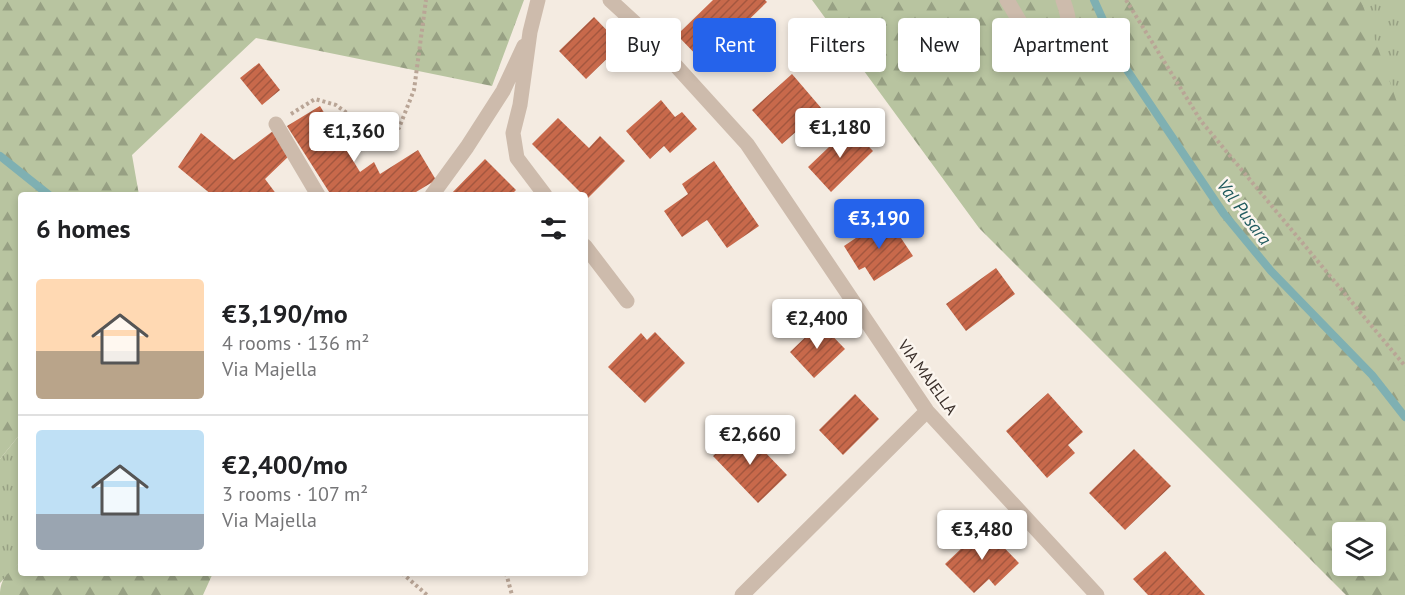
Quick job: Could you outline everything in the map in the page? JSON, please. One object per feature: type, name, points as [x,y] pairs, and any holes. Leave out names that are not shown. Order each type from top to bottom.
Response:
[{"type":"street","points":[[538,0],[530,32],[520,105],[513,133],[517,158],[543,192]]},
{"type":"street","name":"VIA MAJELLA","points":[[610,0],[646,34],[747,144],[927,411],[1097,595]]},
{"type":"street","points":[[1007,0],[1033,44],[1048,50],[1063,40],[1070,25],[1064,0]]},
{"type":"street","points":[[434,192],[503,91],[530,32]]},
{"type":"street","points":[[276,124],[316,192]]},
{"type":"street","points":[[588,250],[627,301]]},
{"type":"street","points":[[742,595],[927,411]]},
{"type":"path","points":[[276,124],[315,99],[336,105],[373,132],[399,128],[414,90],[426,0]]},
{"type":"path","points":[[1126,0],[1201,122],[1405,366]]},
{"type":"path","points":[[405,576],[427,595]]},
{"type":"path","points":[[507,576],[512,595]]},
{"type":"green space","points":[[0,0],[524,0],[492,86],[256,38],[132,155],[138,192],[18,192],[18,437],[0,459]]},
{"type":"green space","points":[[812,0],[1361,0],[1405,125],[1405,595],[1346,595],[979,228],[865,72],[886,72],[886,18],[825,18]]},
{"type":"green space","points":[[1295,0],[1405,0],[1405,206]]},
{"type":"green space","points":[[18,437],[18,564],[0,583],[0,459]]},
{"type":"green space","points":[[18,564],[18,576],[212,576],[203,595],[0,595],[3,580]]},
{"type":"building","points":[[713,0],[765,0],[767,2],[750,18],[694,18]]},
{"type":"building","points":[[594,17],[606,29],[606,60],[586,79],[559,51]]},
{"type":"building","points":[[693,19],[693,52],[681,39],[681,31]]},
{"type":"building","points":[[259,63],[280,90],[262,105],[240,78]]},
{"type":"building","points":[[792,74],[822,109],[782,144],[752,110]]},
{"type":"building","points":[[661,100],[675,117],[682,112],[697,129],[670,153],[664,146],[650,159],[626,131]]},
{"type":"building","points":[[320,106],[360,172],[374,162],[380,174],[418,150],[436,180],[416,192],[329,192],[287,126]]},
{"type":"building","points":[[558,118],[589,148],[600,136],[625,161],[588,198],[588,192],[580,192],[532,144]]},
{"type":"building","points":[[850,127],[873,151],[831,192],[808,167]]},
{"type":"building","points":[[273,131],[291,154],[265,179],[275,192],[208,192],[178,167],[201,133],[234,160]]},
{"type":"building","points":[[485,159],[516,190],[514,192],[453,192]]},
{"type":"building","points":[[714,161],[759,226],[727,248],[707,220],[682,237],[664,211],[688,194],[682,184]]},
{"type":"building","points":[[887,217],[913,256],[874,281],[865,267],[859,270],[844,246]]},
{"type":"building","points":[[996,268],[1015,294],[966,331],[946,304]]},
{"type":"building","points":[[820,323],[845,349],[814,378],[790,352]]},
{"type":"building","points":[[655,332],[685,363],[645,403],[608,367],[641,333],[647,340]]},
{"type":"building","points":[[1048,393],[1083,432],[1068,445],[1075,453],[1047,478],[1006,431]]},
{"type":"building","points":[[855,394],[879,419],[843,455],[819,430]]},
{"type":"building","points":[[742,428],[787,475],[758,503],[713,456]]},
{"type":"building","points":[[1134,449],[1171,486],[1125,530],[1089,493]]},
{"type":"building","points":[[984,527],[1019,563],[995,586],[989,579],[974,593],[945,564]]},
{"type":"building","points":[[1165,551],[1205,595],[1148,595],[1133,579]]},
{"type":"waterway","name":"Val Pusara","points":[[1094,0],[1123,64],[1224,214],[1271,271],[1372,375],[1405,417]]},
{"type":"waterway","points":[[0,156],[45,192]]}]
